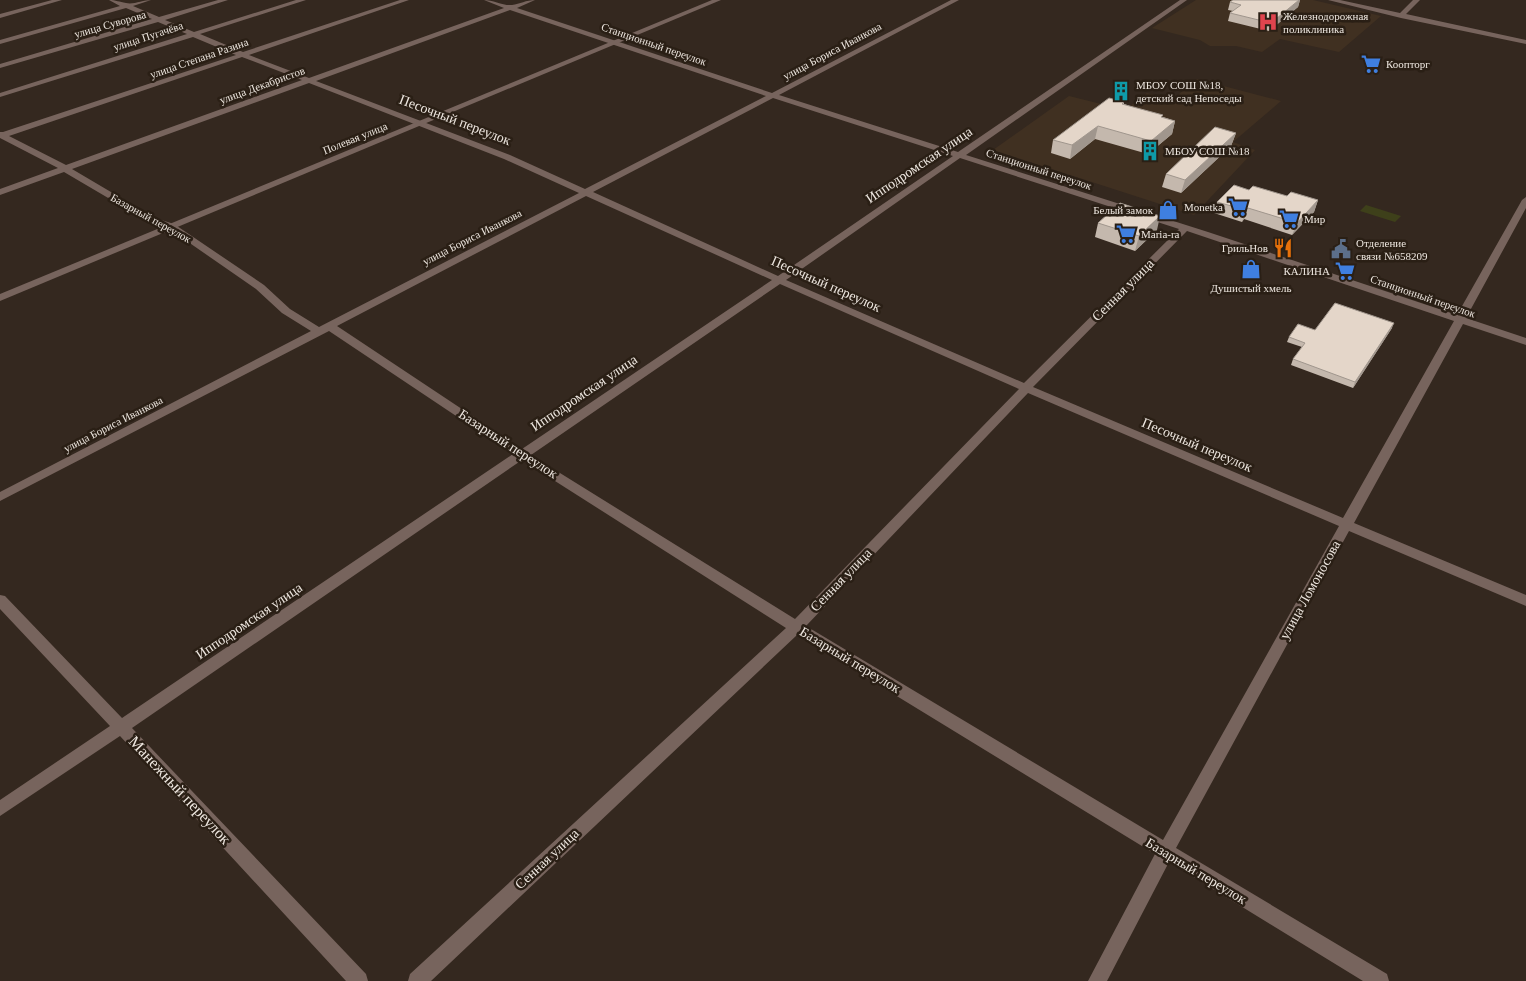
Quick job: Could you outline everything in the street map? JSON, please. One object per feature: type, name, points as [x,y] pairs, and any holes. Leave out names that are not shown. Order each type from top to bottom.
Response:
[{"type":"street","points":[[0,16],[60,0]]},
{"type":"street","name":"Песочный переулок","points":[[112,0],[308,80],[508,157],[779,280],[1026,388],[1526,601]]},
{"type":"street","points":[[0,42],[148,0]]},
{"type":"street","name":"улица Суворова","points":[[0,66],[224,0]]},
{"type":"street","name":"улица Пугачёва","points":[[0,95],[303,0]]},
{"type":"street","name":"улица Степана Разина","points":[[1,135],[406,0]]},
{"type":"street","name":"Станционный переулок","points":[[487,0],[774,96],[1185,228],[1526,342]]},
{"type":"street","name":"улица Декабристов","points":[[0,192],[532,0]]},
{"type":"street","name":"Полевая улица","points":[[0,298],[718,0]]},
{"type":"street","name":"улица Бориса Иванкова","points":[[0,497],[956,0]]},
{"type":"street","name":"Ипподромская улица","points":[[0,808],[779,280],[1184,0]]},
{"type":"street","points":[[1331,0],[1526,42]]},
{"type":"street","points":[[1401,16],[1417,0]]},
{"type":"street","name":"Базарный переулок","points":[[1,135],[64,168],[152,220],[171,226],[237,270],[260,287],[286,311],[324,328],[796,627],[1380,981]]},
{"type":"street","name":"улица Ломоносова","points":[[1097,981],[1165,852],[1526,200]]},
{"type":"street","name":"Сенная улица","points":[[417,981],[796,627],[1026,388],[1185,228]]},
{"type":"street","name":"Манежный переулок","points":[[0,600],[122,726],[164,775],[360,981]]},
{"type":"shaded area","name":"Железнодорожная поликлиника","points":[[1196,0],[1313,0],[1381,16],[1339,52],[1280,39],[1262,52],[1236,46],[1210,46],[1200,40],[1152,28]]},
{"type":"shaded area","points":[[1197,79],[1281,101],[1233,142],[1255,150],[1194,215],[993,150],[1069,96],[1125,110],[1147,93],[1172,100]]},
{"type":"green space","points":[[1366,205],[1401,216],[1395,222],[1360,211]]},
{"type":"building","points":[[1233,0],[1299,0],[1271,23],[1230,13],[1241,5],[1230,2]]},
{"type":"building","points":[[1109,98],[1124,102],[1122,104],[1163,115],[1161,117],[1175,121],[1151,141],[1098,126],[1072,145],[1053,140]]},
{"type":"building","points":[[1215,127],[1236,133],[1185,180],[1166,174]]},
{"type":"building","points":[[1234,185],[1249,190],[1253,186],[1287,196],[1291,192],[1318,200],[1297,223],[1248,208],[1246,210],[1217,202]]},
{"type":"building","points":[[1120,203],[1160,216],[1139,236],[1098,223]]},
{"type":"building","points":[[1335,303],[1394,323],[1355,382],[1293,359],[1305,343],[1289,337],[1298,324],[1315,330]]},
{"type":"place","name":"Железнодорожная поликлиника","points":[[1268,22]]},
{"type":"place","name":"Коопторг","points":[[1371,64]]},
{"type":"place","name":"МБОУ СОШ №18, детский сад Непоседы","points":[[1121,91]]},
{"type":"place","name":"МБОУ СОШ №18","points":[[1150,151]]},
{"type":"place","name":"Monetka","points":[[1238,207]]},
{"type":"place","name":"Белый замок","points":[[1168,210]]},
{"type":"place","name":"Мир","points":[[1289,219]]},
{"type":"place","name":"Maria-ra","points":[[1126,234]]},
{"type":"place","name":"ГрильНов","points":[[1283,248]]},
{"type":"place","name":"Отделение связи №658209","points":[[1341,249]]},
{"type":"place","name":"Душистый хмель","points":[[1251,269]]},
{"type":"place","name":"КАЛИНА","points":[[1345,271]]}]
